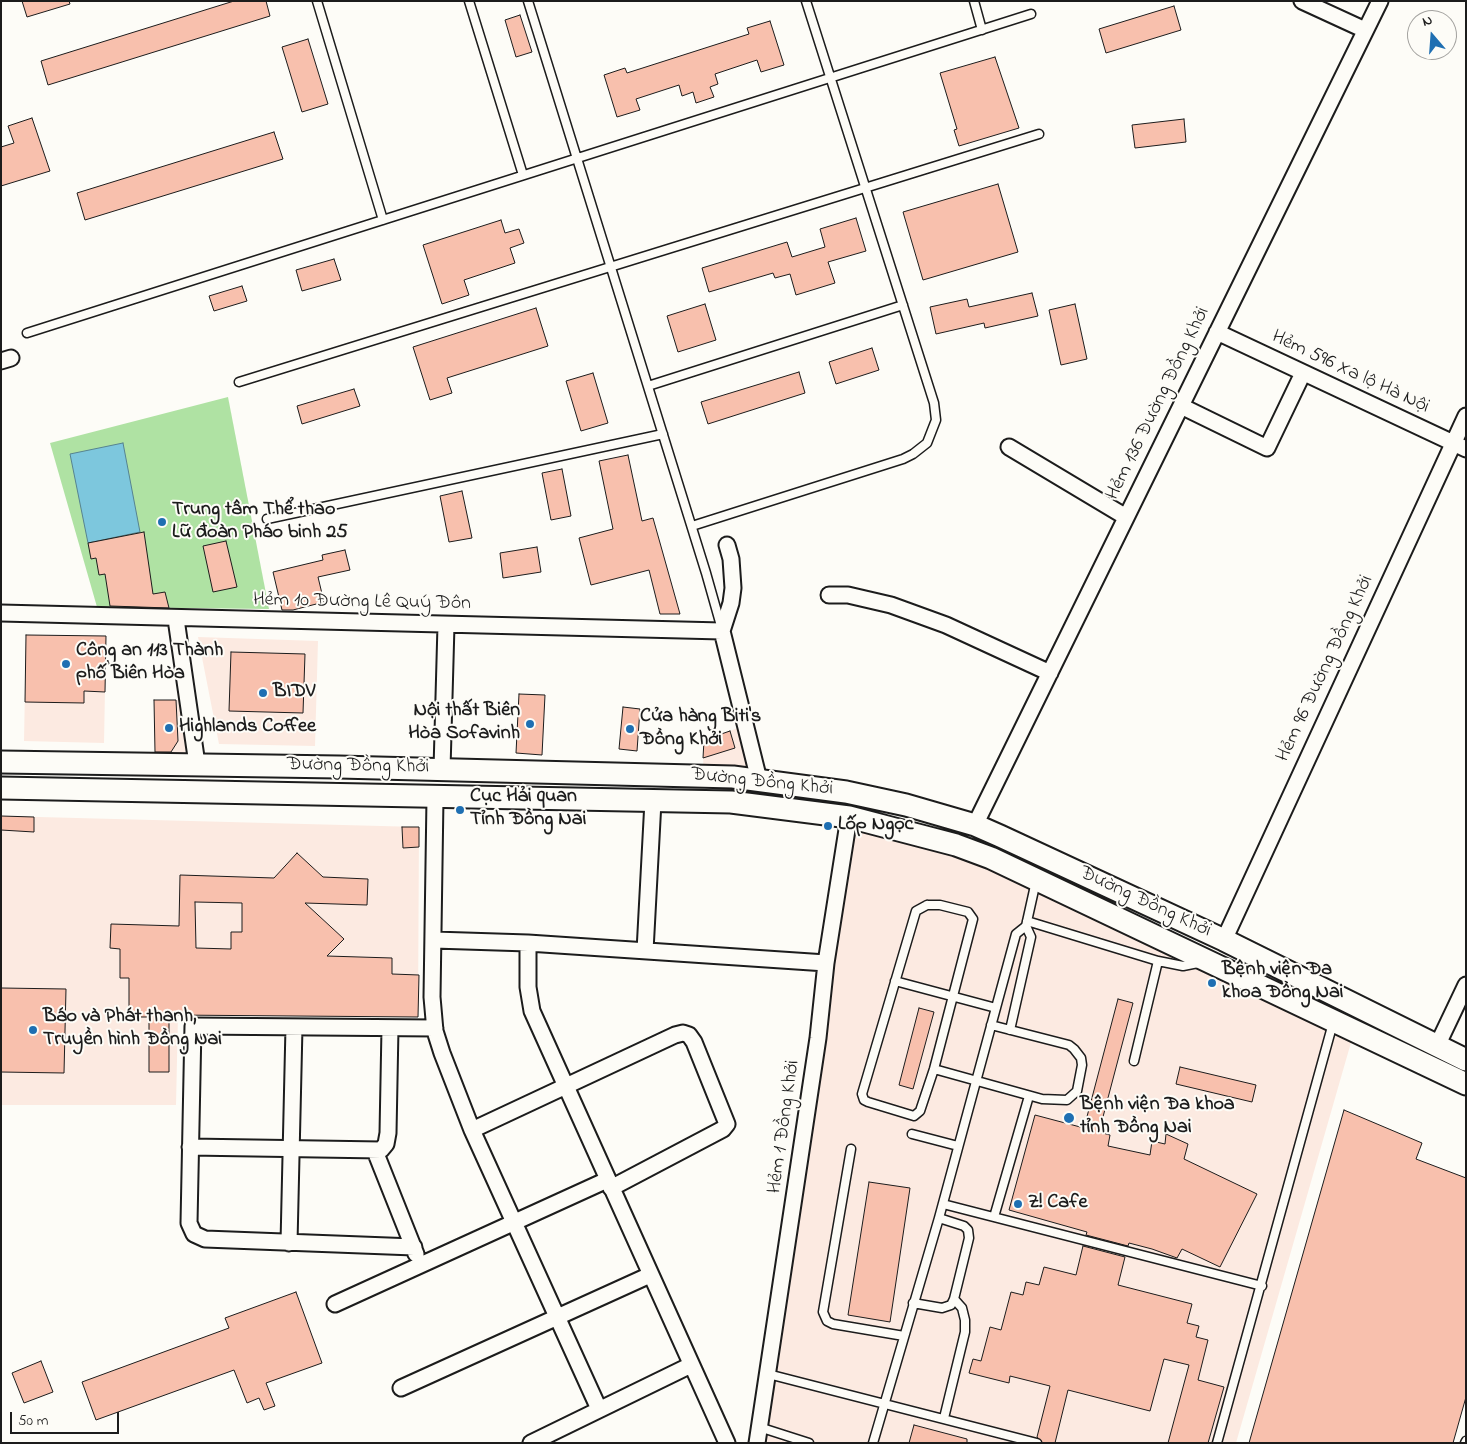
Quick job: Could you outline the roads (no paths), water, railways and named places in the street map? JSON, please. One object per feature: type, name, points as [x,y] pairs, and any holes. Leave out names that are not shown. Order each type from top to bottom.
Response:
[{"type":"main road","name":"Đường Đồng Khởi","points":[[1,762],[442,769],[760,780],[846,792],[906,805],[974,825],[1224,940],[1466,1060]]},
{"type":"main road","points":[[326,767],[326,795]]},
{"type":"main road","points":[[759,805],[760,780]]},
{"type":"main road","name":"Đường Đồng Khởi","points":[[1,788],[435,798],[731,802],[848,817],[956,846],[991,858],[1466,1084]]},
{"type":"main road","points":[[1426,1065],[1437,1046]]},
{"type":"street","points":[[1302,1],[1365,30]]},
{"type":"street","name":"Hẻm 136 Đường Đồng Khởi","points":[[974,825],[1380,1]]},
{"type":"street","name":"Hẻm 596 Xa lộ Hà Nội","points":[[1217,332],[1459,446]]},
{"type":"street","points":[[1181,406],[1267,448],[1304,373]]},
{"type":"street","name":"Hẻm 96 Đường Đồng Khởi","points":[[1224,940],[1459,446],[1466,416]]},
{"type":"street","points":[[1009,447],[1126,517]]},
{"type":"street","points":[[727,545],[731,559],[733,588],[731,603],[722,631],[760,780]]},
{"type":"street","points":[[829,595],[863,598],[946,625],[1050,673]]},
{"type":"street","name":"Hẻm 10 Đường Lê Quý Đôn","points":[[1,614],[722,631]]},
{"type":"street","points":[[176,619],[198,764]]},
{"type":"street","points":[[442,769],[446,625]]},
{"type":"street","points":[[435,798],[432,997],[435,1028],[442,1053],[472,1130],[599,1409]]},
{"type":"street","points":[[645,951],[653,802]]},
{"type":"street","name":"Hẻm 1 Đồng Khởi","points":[[757,1443],[818,1038],[826,963],[848,817]]},
{"type":"street","points":[[434,940],[528,943],[826,963]]},
{"type":"street","points":[[528,943],[529,998],[564,1086],[727,1443]]},
{"type":"street","points":[[1437,1046],[1466,985]]},
{"type":"street","points":[[414,1247],[204,1239],[194,1234],[189,1223],[193,1026],[435,1028]]},
{"type":"street","points":[[289,1243],[294,1027]]},
{"type":"street","points":[[190,1147],[375,1151],[384,1147],[388,1133],[390,1028]]},
{"type":"street","points":[[335,1304],[513,1223],[609,1184],[723,1129],[727,1124],[694,1042],[689,1035],[684,1033],[675,1035],[472,1130]]},
{"type":"street","points":[[375,1151],[421,1266]]},
{"type":"street","points":[[401,1388],[650,1275]]},
{"type":"street","points":[[531,1443],[691,1365]]},
{"type":"street","points":[[545,1443],[560,1428]]},
{"type":"lane","points":[[317,1],[383,220]]},
{"type":"lane","points":[[469,1],[523,175]]},
{"type":"lane","points":[[528,1],[692,526],[722,631]]},
{"type":"lane","points":[[692,526],[902,459],[913,454],[927,443],[934,428],[936,411],[806,1]]},
{"type":"lane","points":[[974,1],[982,30]]},
{"type":"lane","points":[[27,333],[1031,14]]},
{"type":"lane","points":[[239,382],[1039,134]]},
{"type":"lane","points":[[648,386],[902,305]]},
{"type":"lane","points":[[267,519],[663,434]]},
{"type":"lane","points":[[873,1443],[943,1204],[1016,934],[1026,924],[1036,881]]},
{"type":"lane","points":[[927,905],[940,905],[968,912],[973,919],[972,926],[934,1069],[920,1111],[914,1116],[864,1100],[862,1094],[895,981],[916,911],[927,905]]},
{"type":"lane","points":[[1026,924],[1158,961],[1183,966],[1207,961]]},
{"type":"lane","points":[[1010,1030],[1031,937],[1026,924]]},
{"type":"lane","points":[[1134,1061],[1158,961]]},
{"type":"lane","points":[[895,981],[996,1008]]},
{"type":"lane","points":[[1217,1443],[1334,1021]]},
{"type":"lane","points":[[934,1069],[976,1079],[1029,1096],[1060,1101],[1072,1096],[1077,1091],[1081,1072],[1081,1058],[1069,1045],[991,1025]]},
{"type":"lane","points":[[994,1217],[1029,1096]]},
{"type":"lane","points":[[912,1134],[958,1146]]},
{"type":"lane","points":[[851,1149],[823,1312],[828,1321],[833,1324],[904,1336]]},
{"type":"lane","points":[[943,1204],[1262,1286]]},
{"type":"lane","points":[[913,1303],[942,1308],[951,1305],[954,1299],[970,1238],[968,1230],[964,1226],[939,1218]]},
{"type":"lane","points":[[944,1418],[965,1332],[962,1308],[954,1299]]},
{"type":"lane","points":[[768,1374],[884,1402],[1036,1443]]},
{"type":"lane","points":[[759,1427],[809,1443]]},
{"type":"water","points":[[123,443],[140,532],[88,543],[70,454]]},
{"type":"place","name":"Trung tâm Thể thao Lữ đoàn Pháo binh 25","points":[[162,522]]},
{"type":"place","name":"Công an 113 Thành phố Biên Hòa","points":[[66,664]]},
{"type":"place","name":"BIDV","points":[[263,693]]},
{"type":"place","name":"Nội thất Biên Hòa Sofavinh","points":[[530,724]]},
{"type":"place","name":"Highlands Coffee","points":[[169,728]]},
{"type":"place","name":"Cửa hàng Biti's Đồng Khởi","points":[[630,729]]},
{"type":"place","name":"Cục Hải quan Tỉnh Đồng Nai","points":[[460,810]]},
{"type":"place","name":"Lốp Ngọc","points":[[828,826]]},
{"type":"place","name":"Bệnh viện Đa khoa Đồng Nai","points":[[1212,983]]},
{"type":"place","name":"Báo và Phát thanh, Truyền hình Đồng Nai","points":[[33,1030]]},
{"type":"place","name":"Bệnh viện Đa khoa tỉnh Đồng Nai","points":[[1069,1118]]},
{"type":"place","name":"Z! Cafe","points":[[1018,1204]]}]
